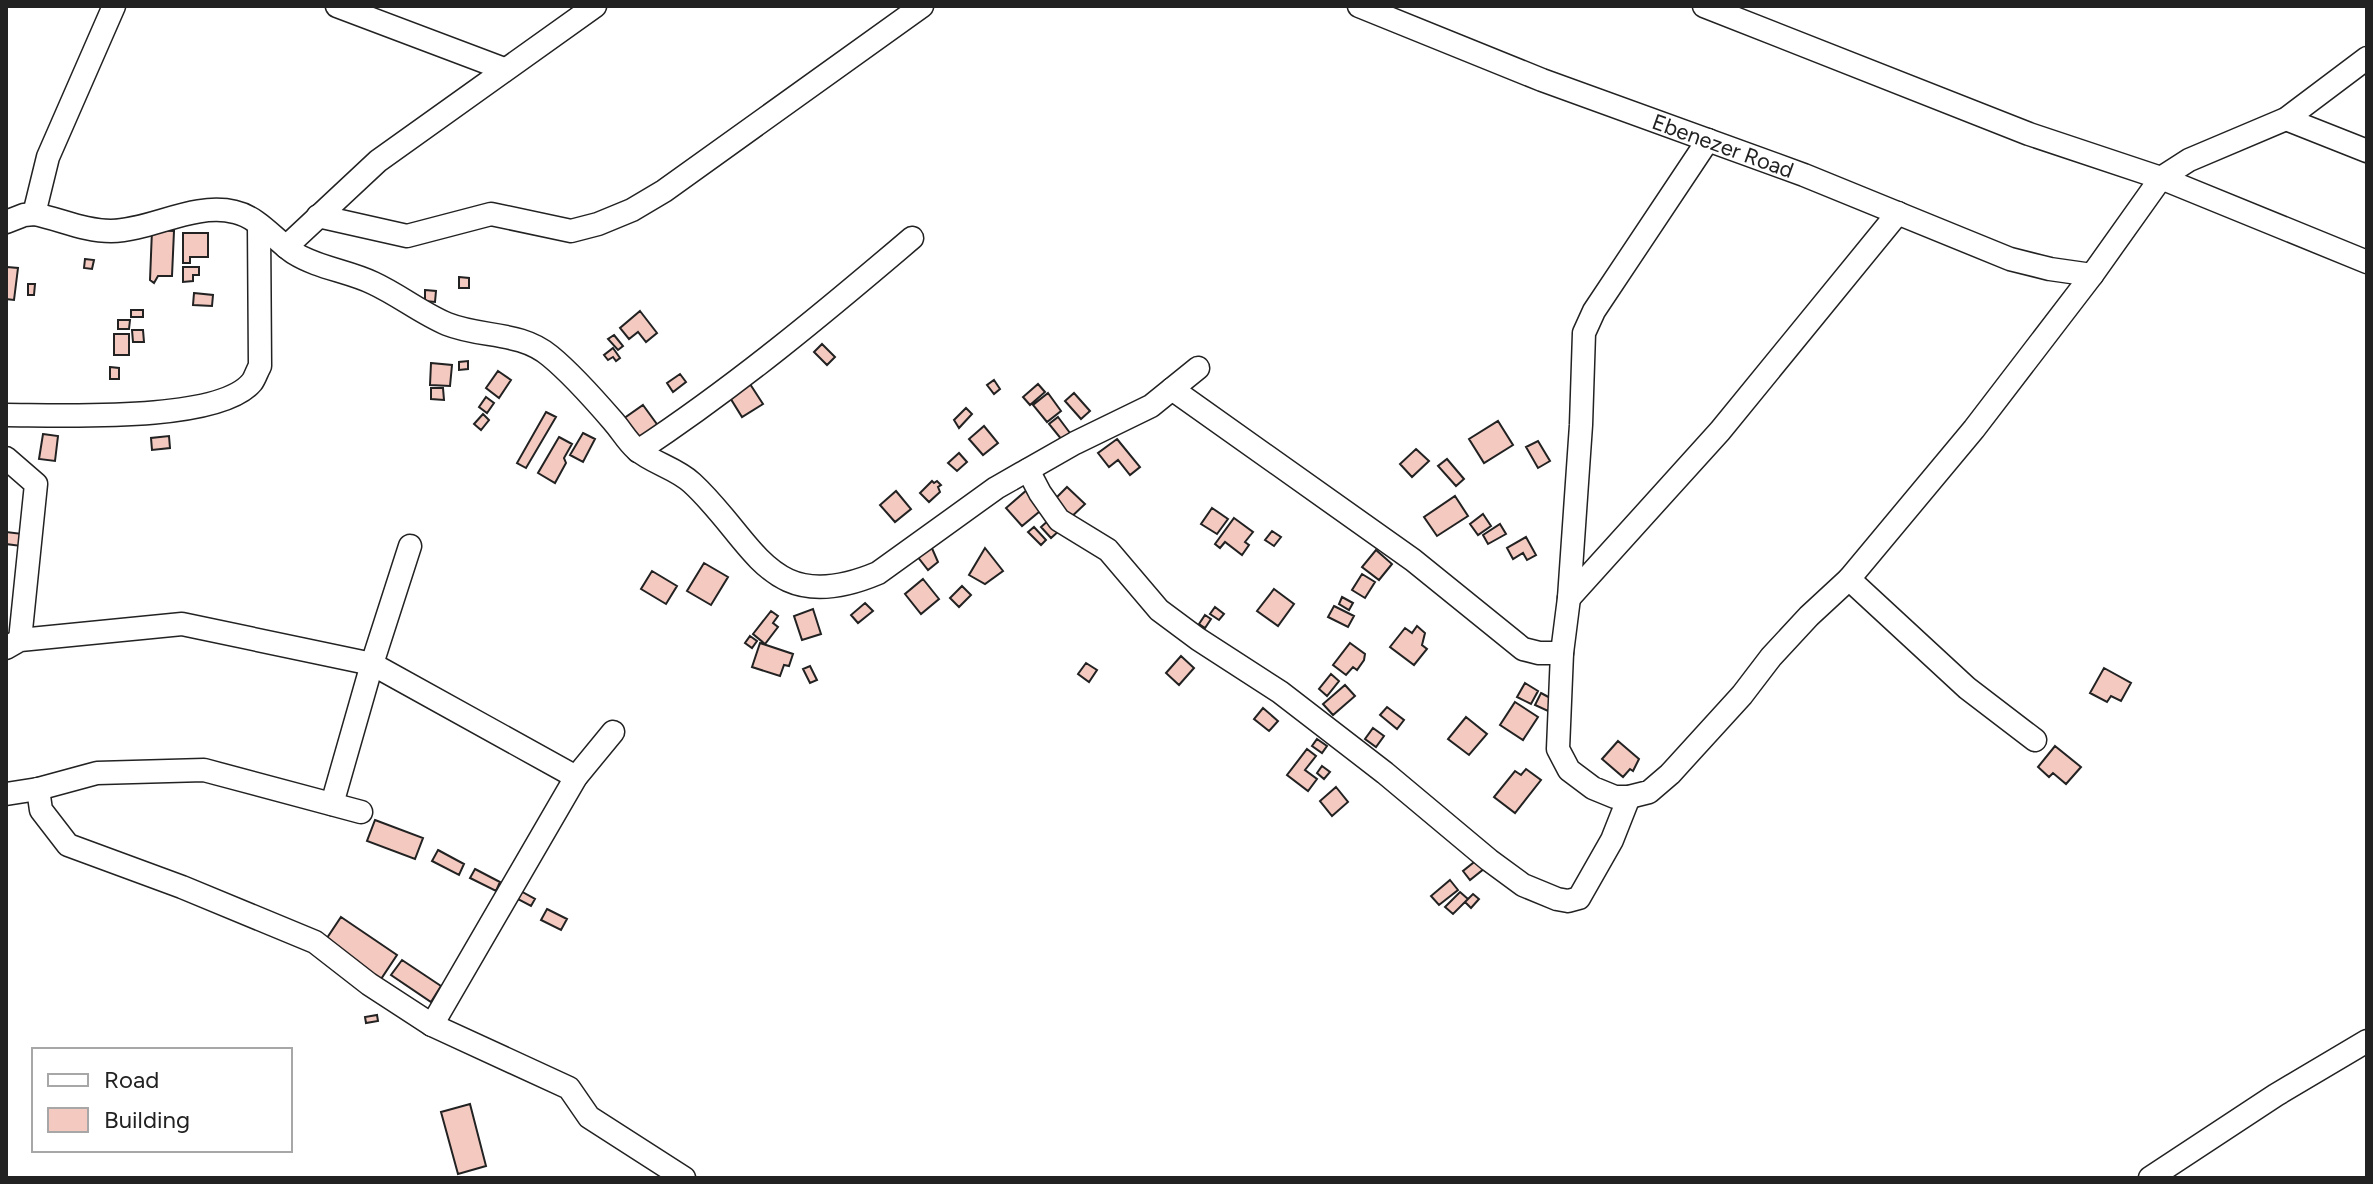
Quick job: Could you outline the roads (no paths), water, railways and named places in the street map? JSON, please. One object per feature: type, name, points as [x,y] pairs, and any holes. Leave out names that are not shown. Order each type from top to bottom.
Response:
[{"type":"street","points":[[34,214],[48,157],[114,6]]},
{"type":"street","points":[[337,6],[504,69]]},
{"type":"street","points":[[286,247],[378,161],[595,6]]},
{"type":"street","points":[[318,216],[407,236],[491,214],[571,231],[598,224],[632,210],[664,191],[922,6]]},
{"type":"street","name":"Ebenezer Road","points":[[1359,6],[1528,75],[1708,140],[2010,259],[2092,275]]},
{"type":"street","points":[[1704,6],[2029,134],[2161,178],[2367,262]]},
{"type":"street","points":[[1708,140],[1594,311],[1584,333],[1581,425],[1569,598],[1562,653],[1559,755],[1569,770],[1593,788],[1615,797],[1649,792],[1670,774],[1790,637],[1849,579],[1974,429],[2092,275],[2161,178],[2189,160],[2286,119],[2367,58]]},
{"type":"street","points":[[2286,119],[2367,151]]},
{"type":"street","points":[[6,222],[34,214],[109,231],[212,210],[237,212],[286,247],[320,264],[372,282],[450,325],[533,344],[566,371],[638,451],[681,473],[694,485],[763,563],[785,578],[808,586],[859,581],[878,573],[996,488],[1075,443],[1151,406],[1198,368]]},
{"type":"street","points":[[1569,598],[1720,431],[1898,213]]},
{"type":"street","points":[[6,415],[187,410],[236,394],[252,383],[260,366],[259,225]]},
{"type":"street","points":[[638,451],[746,375],[912,238]]},
{"type":"street","points":[[1172,389],[1413,560],[1523,649],[1562,653]]},
{"type":"street","points":[[6,458],[36,484],[13,644],[182,624],[372,664],[576,777]]},
{"type":"street","points":[[1028,470],[1059,520],[1108,550],[1159,610],[1280,692],[1523,885],[1557,899],[1568,901],[1579,898],[1612,840],[1629,797]]},
{"type":"street","points":[[332,804],[410,546]]},
{"type":"street","points":[[1849,579],[1967,688],[2035,740]]},
{"type":"street","points":[[432,1025],[576,777],[613,732]]},
{"type":"street","points":[[6,794],[97,773],[204,770],[361,812]]},
{"type":"street","points":[[38,789],[41,810],[68,845],[182,887],[315,942],[369,984],[432,1025],[569,1088],[589,1117],[684,1178]]},
{"type":"street","points":[[2150,1178],[2276,1095],[2367,1041]]}]
